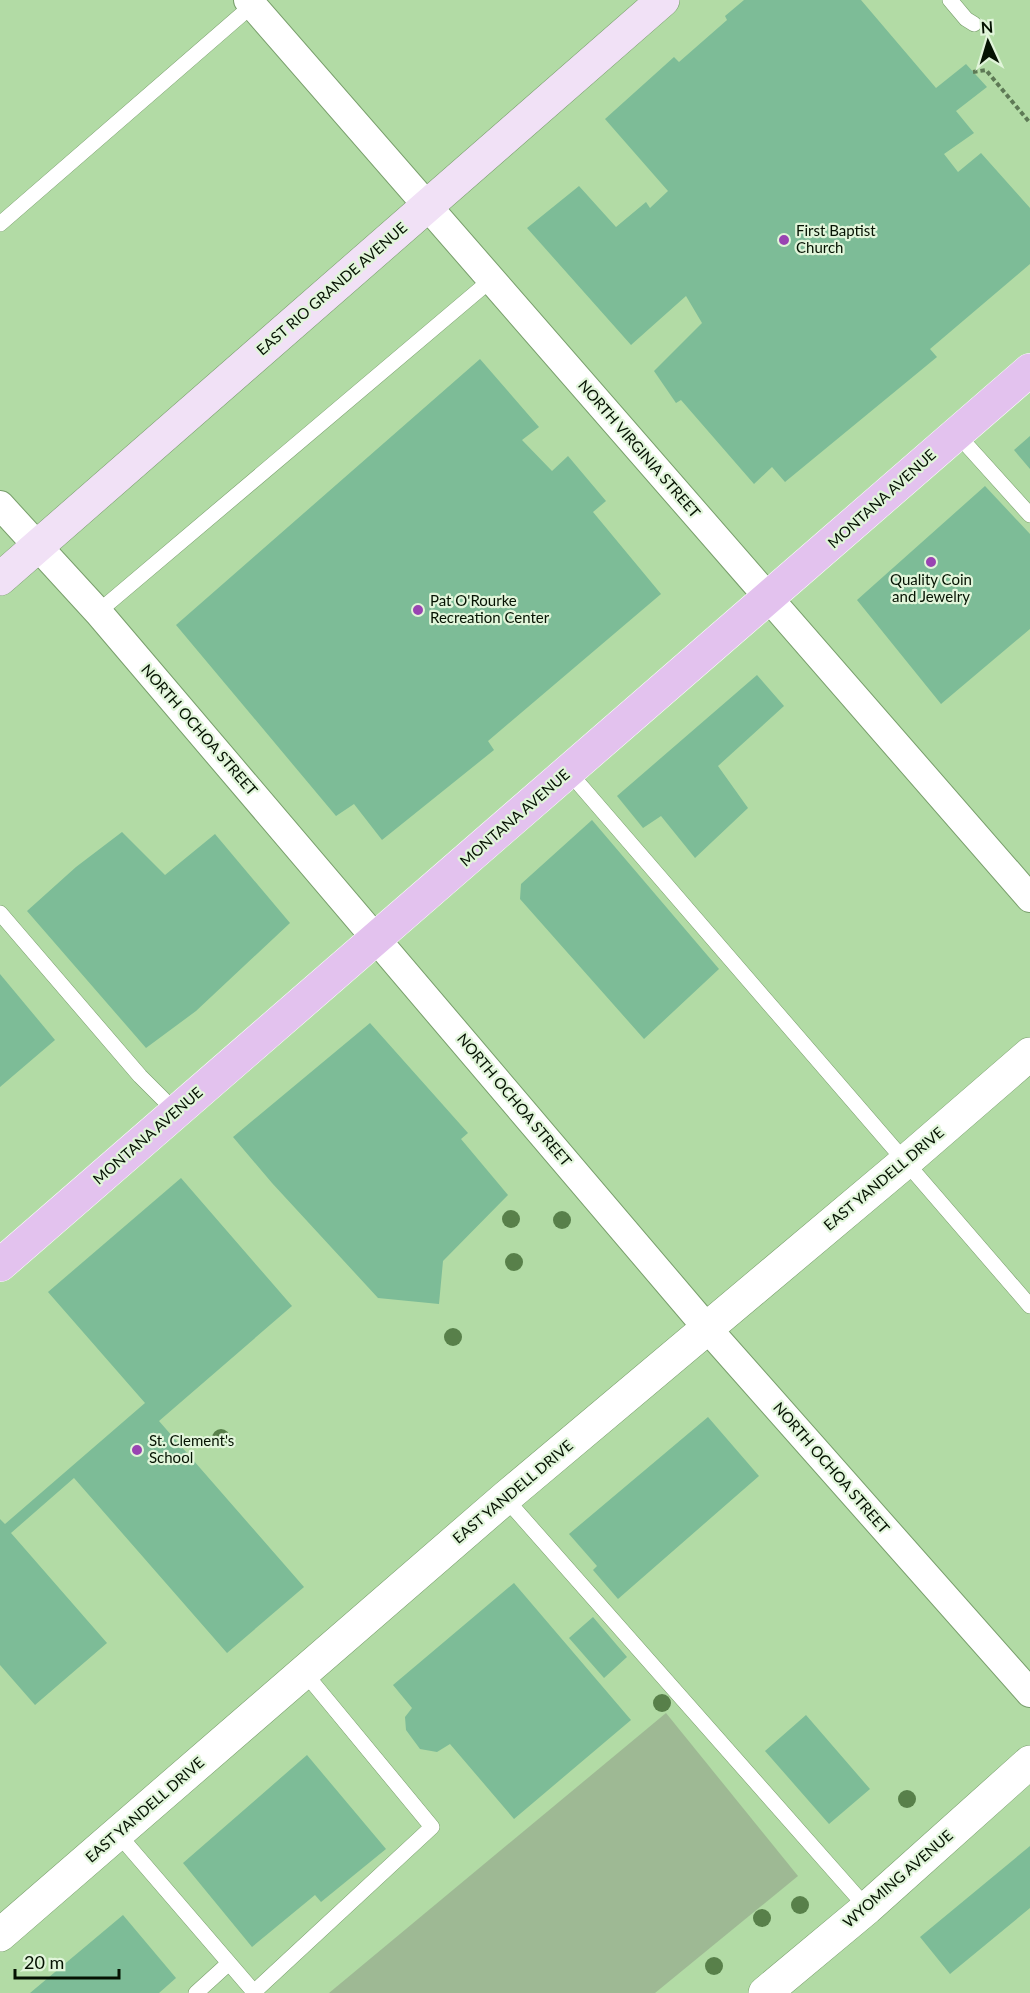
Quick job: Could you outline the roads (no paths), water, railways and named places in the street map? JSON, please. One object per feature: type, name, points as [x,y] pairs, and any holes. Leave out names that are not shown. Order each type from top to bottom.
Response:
[{"type":"main road","name":"EAST RIO GRANDE AVENUE","points":[[0,579],[663,0]]},
{"type":"main road","name":"MONTANA AVENUE","points":[[0,1265],[1030,370]]},
{"type":"street","name":"NORTH VIRGINIA STREET","points":[[253,2],[1030,898]]},
{"type":"street","name":"NORTH OCHOA STREET","points":[[0,505],[98,612],[707,1328],[1030,1693]]},
{"type":"street","name":"EAST YANDELL DRIVE","points":[[0,1935],[505,1498],[904,1163],[1030,1054]]},
{"type":"street","name":"WYOMING AVENUE","points":[[765,1993],[867,1908],[1030,1762]]},
{"type":"lane","points":[[950,0],[966,19],[974,24]]},
{"type":"lane","points":[[0,224],[253,2]]},
{"type":"lane","points":[[98,612],[492,279]]},
{"type":"lane","points":[[956,433],[1030,515]]},
{"type":"lane","points":[[568,771],[904,1163],[1030,1306]]},
{"type":"lane","points":[[0,913],[140,1076],[176,1112]]},
{"type":"lane","points":[[505,1498],[867,1908]]},
{"type":"lane","points":[[118,1834],[254,1992],[432,1827],[304,1672]]},
{"type":"lane","points":[[196,1993],[229,1963]]},
{"type":"place","name":"First Baptist Church","points":[[784,240]]},
{"type":"place","name":"Quality Coin and Jewelry","points":[[931,562]]},
{"type":"place","name":"Pat O'Rourke Recreation Center","points":[[418,610]]},
{"type":"place","name":"St. Clement's School","points":[[137,1450]]}]
